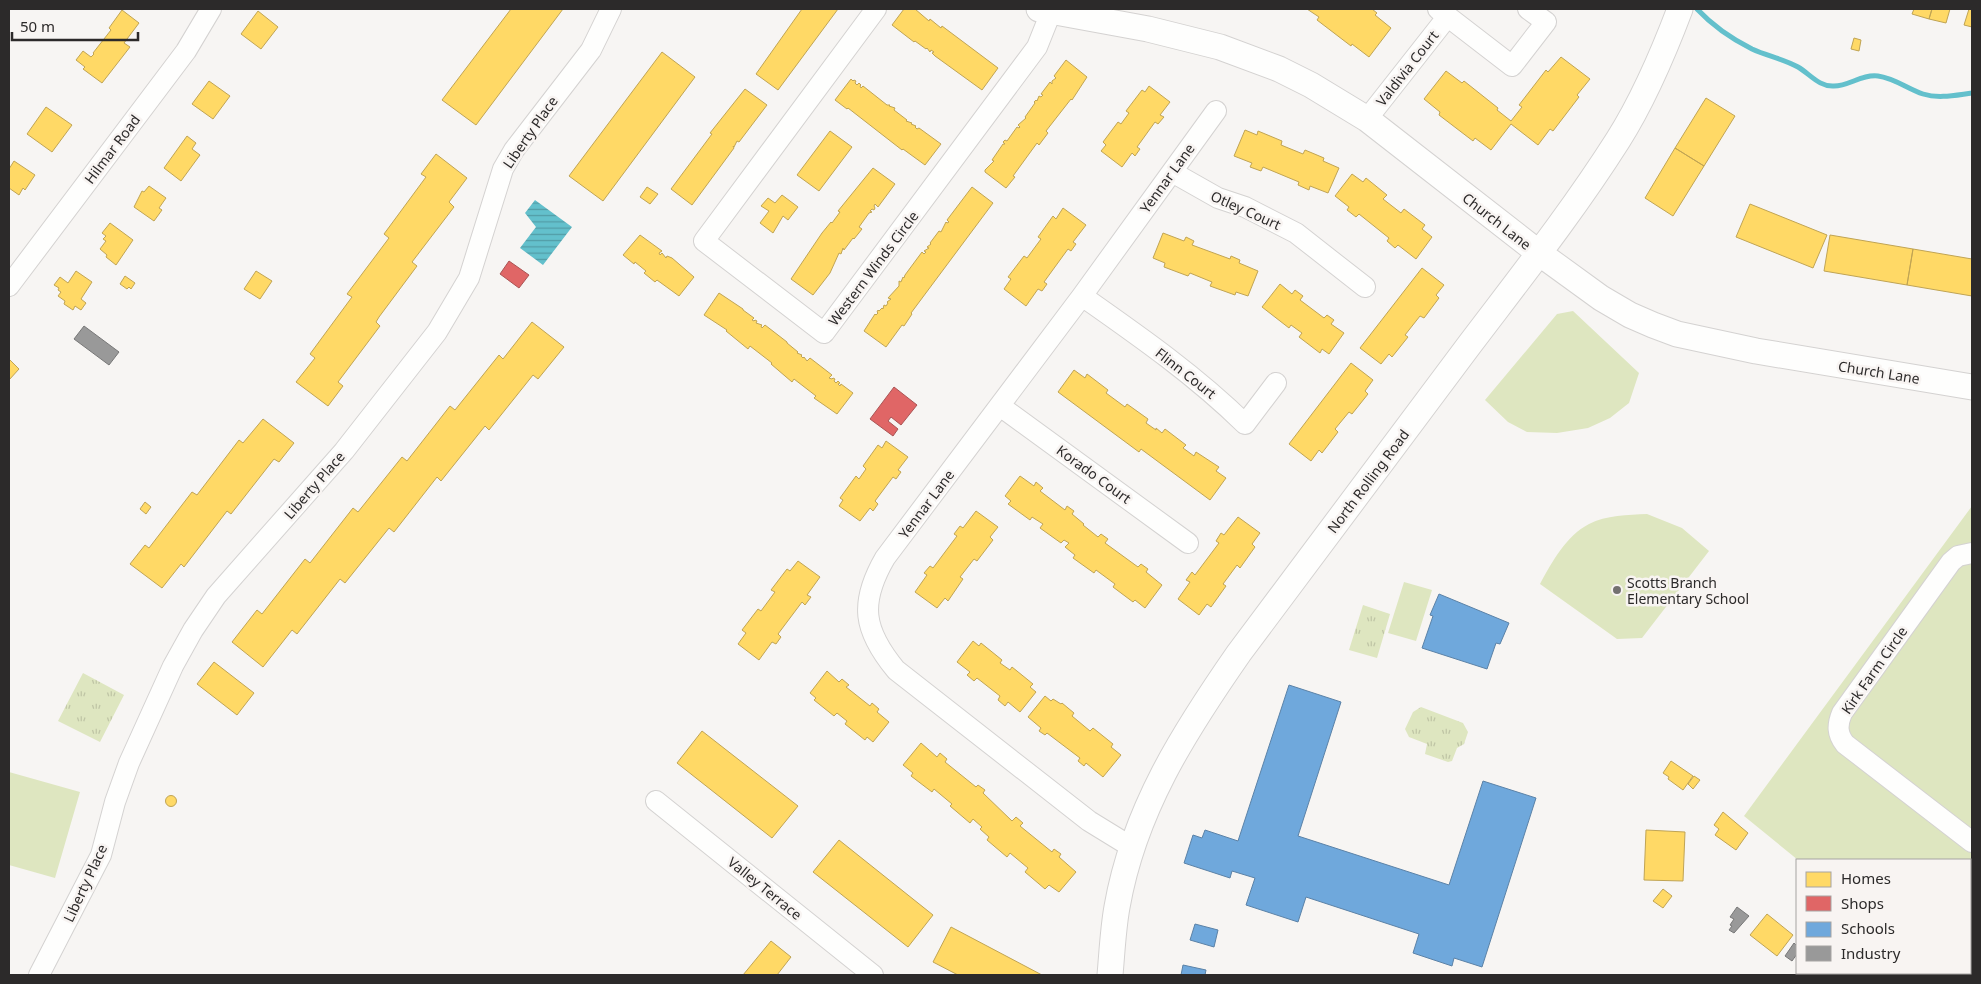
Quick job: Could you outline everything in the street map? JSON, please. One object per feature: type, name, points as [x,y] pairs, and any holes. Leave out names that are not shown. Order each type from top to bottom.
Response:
[{"type":"street","name":"Hilmar Road","points":[[9,286],[186,51],[211,9]]},
{"type":"street","name":"Liberty Place","points":[[40,975],[101,855],[115,802],[129,763],[170,674],[193,630],[216,596],[344,451],[437,332],[469,278],[503,169],[514,150],[591,50],[611,9]]},
{"type":"street","name":"Western Winds Circle","points":[[876,9],[704,241],[824,333],[1037,47],[1045,10]]},
{"type":"street","name":"Valdivia Court","points":[[1367,119],[1443,12],[1512,66],[1546,22],[1528,9]]},
{"type":"street","name":"North Rolling Road","points":[[1110,975],[1117,906],[1133,848],[1148,804],[1169,761],[1200,709],[1250,638],[1539,253],[1618,140],[1657,66],[1680,9]]},
{"type":"street","name":"Church Lane","points":[[1045,10],[1148,29],[1220,47],[1279,69],[1311,85],[1367,119],[1539,253],[1601,298],[1630,315],[1676,334],[1756,351],[1972,387]]},
{"type":"street","name":"Yennar Lane","points":[[1133,848],[1090,821],[896,670],[880,651],[872,630],[867,612],[868,595],[885,558],[1082,296],[1216,110]]},
{"type":"street","name":"Otley Court","points":[[1172,172],[1218,198],[1253,211],[1296,233],[1365,287]]},
{"type":"street","name":"Flinn Court","points":[[1082,296],[1179,365],[1214,393],[1245,424],[1276,383]]},
{"type":"street","name":"Korado Court","points":[[1000,406],[1188,543]]},
{"type":"street","name":"Kirk Farm Circle","points":[[1972,554],[1958,556],[1951,562],[1842,713],[1838,729],[1840,738],[1845,744],[1972,842]]},
{"type":"street","name":"Valley Terrace","points":[[656,801],[873,975]]},
{"type":"green space","points":[[1573,311],[1639,373],[1629,403],[1610,418],[1588,428],[1557,433],[1527,432],[1508,422],[1485,400],[1557,314]]},
{"type":"green space","points":[[1972,506],[1971,868],[1971,859],[1797,859],[1744,816]]},
{"type":"green space","points":[[1647,514],[1682,528],[1709,551],[1642,638],[1617,639],[1540,584],[1560,550],[1581,529],[1603,519]]},
{"type":"green space","points":[[1404,582],[1432,590],[1416,641],[1388,633]]},
{"type":"green space","points":[[1363,605],[1390,614],[1377,658],[1349,650]]},
{"type":"green space","points":[[83,673],[124,695],[100,742],[58,721]]},
{"type":"green space","points":[[1421,707],[1463,723],[1468,732],[1464,744],[1457,748],[1452,761],[1448,762],[1425,754],[1427,744],[1409,737],[1405,729],[1413,712]]},
{"type":"green space","points":[[9,772],[80,792],[55,878],[9,865]]},
{"type":"water","points":[[535,200],[572,227],[543,265],[520,248],[536,227],[525,213]]},
{"type":"building: Homes","points":[[511,9],[563,9],[476,125],[442,100]]},
{"type":"building: Homes","points":[[802,9],[838,9],[778,90],[756,74]]},
{"type":"building: Homes","points":[[904,9],[915,9],[929,21],[930,19],[941,28],[942,26],[998,68],[982,90],[935,56],[932,53],[934,52],[931,50],[930,52],[927,48],[914,42],[892,25]]},
{"type":"building: Homes","points":[[1307,9],[1372,9],[1377,13],[1375,15],[1391,28],[1369,57],[1317,20],[1319,17]]},
{"type":"building: Homes","points":[[1914,9],[1932,9],[1929,19],[1912,14]]},
{"type":"building: Homes","points":[[1932,9],[1950,9],[1946,23],[1929,19]]},
{"type":"building: Homes","points":[[1969,9],[1972,9],[1972,27],[1964,25]]},
{"type":"building: Homes","points":[[122,10],[139,23],[124,43],[130,47],[102,83],[83,69],[85,67],[76,60],[83,51],[91,57],[94,54]]},
{"type":"building: Homes","points":[[258,11],[278,27],[261,49],[241,34]]},
{"type":"building: Homes","points":[[1854,38],[1861,40],[1859,51],[1851,49]]},
{"type":"building: Homes","points":[[662,52],[695,77],[603,201],[569,176]]},
{"type":"building: Homes","points":[[1561,57],[1590,79],[1553,131],[1550,129],[1538,145],[1511,124],[1491,150],[1475,138],[1473,141],[1439,115],[1440,112],[1424,99],[1446,71],[1462,83],[1464,81],[1511,121],[1522,107],[1519,105],[1546,70],[1548,72]]},
{"type":"building: Homes","points":[[1066,60],[1087,77],[1072,100],[1046,131],[1048,133],[1039,145],[1037,143],[1006,188],[985,172],[985,170],[994,161],[992,160],[1003,144],[1005,144],[1003,142],[1007,141],[1017,127],[1020,127],[1018,125],[1026,118],[1034,102],[1037,101],[1039,96],[1043,95],[1041,94],[1050,82],[1052,84],[1052,81],[1056,78],[1054,76]]},
{"type":"building: Homes","points":[[851,79],[856,81],[857,85],[859,83],[861,88],[863,86],[887,105],[895,108],[894,110],[906,121],[912,123],[917,129],[919,128],[941,144],[925,165],[835,100]]},
{"type":"building: Homes","points":[[209,81],[230,96],[213,119],[192,104]]},
{"type":"building: Homes","points":[[1149,86],[1170,102],[1160,115],[1164,117],[1158,124],[1155,122],[1137,147],[1140,149],[1135,156],[1132,153],[1122,167],[1101,151],[1106,145],[1103,142],[1118,122],[1121,124],[1129,113],[1126,111],[1142,90],[1145,92]]},
{"type":"building: Homes","points":[[745,89],[767,105],[739,142],[737,141],[733,146],[734,148],[692,205],[671,189],[712,134],[710,133]]},
{"type":"building: Homes","points":[[1706,98],[1735,116],[1704,166],[1675,148]]},
{"type":"building: Homes","points":[[46,107],[72,125],[52,152],[27,134]]},
{"type":"building: Homes","points":[[1245,130],[1257,135],[1258,131],[1282,141],[1281,145],[1303,154],[1305,150],[1324,158],[1323,161],[1339,168],[1328,193],[1310,186],[1309,190],[1298,185],[1299,182],[1263,167],[1261,171],[1250,167],[1252,163],[1234,156]]},
{"type":"building: Homes","points":[[830,131],[852,147],[819,191],[797,175]]},
{"type":"building: Homes","points":[[187,136],[196,143],[192,149],[200,155],[181,181],[164,168]]},
{"type":"building: Homes","points":[[1675,148],[1704,166],[1673,216],[1645,198]]},
{"type":"building: Homes","points":[[436,154],[467,178],[449,202],[454,207],[412,262],[417,266],[379,317],[376,322],[380,326],[338,382],[343,386],[328,406],[296,382],[315,358],[310,354],[352,297],[347,294],[389,238],[384,234],[426,177],[421,174]]},
{"type":"building: Homes","points":[[14,161],[35,175],[25,190],[23,188],[19,195],[9,188],[9,169]]},
{"type":"building: Homes","points":[[873,168],[895,184],[878,207],[875,204],[874,210],[870,211],[872,212],[869,213],[859,227],[862,229],[844,250],[843,248],[841,254],[839,253],[830,273],[813,295],[791,279],[822,233],[840,212],[838,211]]},
{"type":"building: Homes","points":[[1352,174],[1363,182],[1366,178],[1387,195],[1383,199],[1401,213],[1404,209],[1425,225],[1422,229],[1432,237],[1416,259],[1398,245],[1395,248],[1387,241],[1389,238],[1359,214],[1356,217],[1347,210],[1349,207],[1335,196]]},
{"type":"building: Homes","points":[[149,186],[166,198],[159,208],[162,210],[154,221],[134,207],[142,191],[144,192]]},
{"type":"building: Homes","points":[[647,187],[658,194],[650,204],[640,197]]},
{"type":"building: Homes","points":[[972,187],[993,203],[911,313],[904,326],[902,325],[886,347],[864,331],[875,314],[878,313],[878,310],[883,309],[884,305],[886,306],[887,302],[891,299],[888,298],[899,286],[899,281],[901,282],[922,252],[924,254],[926,252],[924,251],[929,248],[927,247],[939,231],[941,232],[946,222],[949,222],[947,220]]},
{"type":"building: Homes","points":[[782,195],[798,207],[788,220],[783,216],[773,233],[760,223],[769,211],[761,206],[768,198],[775,203]]},
{"type":"building: Homes","points":[[1750,204],[1827,235],[1813,268],[1736,237]]},
{"type":"building: Homes","points":[[1063,208],[1086,225],[1073,242],[1076,244],[1071,251],[1068,249],[1044,282],[1047,284],[1042,291],[1038,289],[1026,306],[1004,289],[1011,279],[1008,277],[1024,256],[1027,258],[1041,239],[1038,237],[1053,216],[1056,219]]},
{"type":"building: Homes","points":[[110,223],[133,240],[116,265],[100,249],[106,241],[103,239],[106,236],[102,233]]},
{"type":"building: Homes","points":[[1163,233],[1184,241],[1186,237],[1194,241],[1192,245],[1230,259],[1231,256],[1240,260],[1239,263],[1258,271],[1248,296],[1236,292],[1235,295],[1210,286],[1212,282],[1190,273],[1188,276],[1164,267],[1165,263],[1153,258]]},
{"type":"building: Homes","points":[[640,235],[662,251],[659,253],[660,255],[662,253],[666,258],[667,256],[672,258],[694,277],[679,296],[657,280],[655,282],[644,273],[646,271],[623,255]]},
{"type":"building: Homes","points":[[1830,235],[1913,249],[1907,285],[1824,271]]},
{"type":"building: Homes","points":[[1913,249],[1972,259],[1972,296],[1907,285]]},
{"type":"building: Homes","points":[[1422,268],[1444,285],[1436,295],[1439,298],[1424,318],[1420,316],[1405,335],[1408,337],[1392,357],[1389,354],[1381,364],[1360,348]]},
{"type":"building: Homes","points":[[76,271],[92,282],[81,299],[86,303],[81,310],[75,306],[73,310],[64,304],[65,301],[58,296],[61,292],[58,290],[59,288],[54,285],[60,277],[68,283]]},
{"type":"building: Homes","points":[[256,271],[272,281],[260,299],[244,289]]},
{"type":"building: Homes","points":[[125,276],[135,283],[131,289],[129,287],[127,289],[120,284]]},
{"type":"building: Homes","points":[[1280,284],[1292,294],[1295,290],[1303,296],[1300,300],[1324,318],[1327,315],[1334,320],[1331,324],[1344,333],[1329,354],[1322,349],[1320,353],[1299,337],[1302,333],[1291,325],[1289,328],[1262,307]]},
{"type":"building: Homes","points":[[719,293],[743,309],[754,318],[752,320],[762,325],[762,328],[765,325],[787,342],[807,361],[810,358],[832,375],[829,378],[835,379],[836,383],[838,381],[840,386],[841,384],[853,393],[837,414],[814,398],[816,396],[794,379],[792,382],[750,346],[748,349],[727,330],[704,315]]},
{"type":"building: Homes","points":[[532,322],[564,347],[538,379],[533,375],[489,430],[485,426],[441,481],[437,477],[394,532],[389,528],[345,583],[340,579],[297,634],[292,630],[263,667],[232,642],[257,610],[262,614],[305,559],[310,563],[353,508],[358,512],[402,457],[407,461],[450,406],[455,410],[499,355],[503,359]]},
{"type":"building: Homes","points":[[9,359],[19,369],[9,380]]},
{"type":"building: Homes","points":[[1351,363],[1373,380],[1365,391],[1368,394],[1352,414],[1349,412],[1335,429],[1338,432],[1322,453],[1319,450],[1311,461],[1289,444]]},
{"type":"building: Homes","points":[[1074,370],[1085,378],[1087,374],[1108,390],[1106,393],[1125,407],[1127,404],[1148,419],[1146,423],[1156,430],[1156,428],[1162,433],[1165,429],[1186,445],[1183,448],[1194,456],[1196,452],[1219,467],[1216,471],[1226,478],[1210,500],[1141,449],[1139,452],[1058,392]]},
{"type":"building: Homes","points":[[263,419],[294,443],[279,462],[274,459],[231,514],[227,511],[184,567],[181,564],[162,588],[130,564],[145,545],[149,548],[192,492],[197,495],[239,440],[243,443]]},
{"type":"building: Homes","points":[[886,441],[908,457],[898,470],[901,472],[896,479],[893,477],[875,501],[878,504],[873,511],[870,508],[860,521],[839,506],[843,500],[840,498],[856,476],[859,479],[866,469],[863,466],[878,445],[882,448]]},
{"type":"building: Homes","points":[[1020,476],[1034,486],[1036,482],[1043,488],[1040,491],[1065,510],[1067,506],[1074,511],[1072,514],[1098,537],[1101,534],[1108,539],[1105,543],[1138,567],[1141,564],[1148,569],[1146,572],[1162,585],[1145,608],[1135,600],[1133,602],[1113,587],[1115,584],[1096,570],[1094,573],[1073,558],[1075,555],[1065,547],[1069,543],[1064,540],[1061,543],[1040,528],[1043,524],[1032,517],[1030,520],[1008,504],[1011,501],[1005,496]]},
{"type":"building: Homes","points":[[145,502],[151,507],[146,514],[140,509]]},
{"type":"building: Homes","points":[[976,511],[998,527],[990,537],[993,540],[977,561],[974,559],[960,577],[963,579],[948,601],[945,598],[937,608],[915,592],[927,575],[924,573],[930,566],[933,568],[957,536],[954,534],[960,526],[963,528]]},
{"type":"building: Homes","points":[[1238,517],[1260,533],[1252,544],[1255,547],[1240,568],[1237,565],[1223,584],[1226,586],[1211,607],[1207,604],[1199,615],[1178,599],[1190,582],[1186,580],[1192,572],[1195,575],[1219,543],[1216,541],[1221,533],[1224,535]]},
{"type":"building: Homes","points":[[798,561],[820,577],[807,595],[811,597],[805,605],[802,602],[778,634],[781,637],[776,644],[772,642],[759,660],[738,644],[746,633],[742,630],[758,609],[761,611],[775,592],[771,590],[787,569],[790,571]]},
{"type":"building: Homes","points":[[973,641],[979,646],[981,643],[1002,660],[1000,663],[1010,670],[1012,667],[1033,684],[1030,687],[1036,692],[1020,712],[1008,702],[1005,706],[998,700],[1000,696],[977,678],[974,681],[967,675],[970,672],[957,662]]},
{"type":"building: Homes","points":[[214,662],[254,693],[237,715],[197,684]]},
{"type":"building: Homes","points":[[827,671],[839,682],[842,679],[849,685],[846,687],[870,706],[872,703],[879,709],[877,712],[889,722],[873,742],[867,737],[865,740],[845,724],[847,721],[837,713],[834,716],[814,700],[816,698],[810,693]]},
{"type":"building: Homes","points":[[1045,696],[1051,701],[1053,699],[1062,703],[1074,713],[1072,716],[1090,731],[1093,728],[1113,744],[1111,747],[1121,755],[1103,777],[1086,763],[1084,766],[1078,761],[1080,758],[1047,733],[1045,735],[1039,731],[1041,728],[1028,717]]},
{"type":"building: Homes","points":[[702,731],[798,806],[772,838],[677,763]]},
{"type":"building: Homes","points":[[921,743],[937,757],[940,753],[947,759],[945,762],[976,787],[978,785],[985,790],[983,793],[1012,821],[1016,817],[1023,823],[1020,826],[1052,852],[1054,849],[1061,854],[1059,857],[1076,872],[1059,892],[1049,885],[1045,889],[1025,872],[1028,868],[1010,853],[1007,857],[987,840],[989,837],[973,819],[970,823],[934,789],[932,792],[911,776],[913,773],[903,765]]},
{"type":"building: Homes","points":[[1671,761],[1693,776],[1683,790],[1663,773]]},
{"type":"building: Homes","points":[[1694,776],[1700,780],[1693,789],[1688,784]]},
{"type":"building: Homes","points":[[171,795],[177,801],[171,807],[165,801]]},
{"type":"building: Homes","points":[[1723,812],[1748,833],[1736,850],[1715,835],[1719,829],[1714,825]]},
{"type":"building: Homes","points":[[1646,830],[1685,832],[1683,881],[1644,880]]},
{"type":"building: Homes","points":[[839,840],[933,915],[908,947],[813,872]]},
{"type":"building: Homes","points":[[1663,889],[1672,896],[1663,908],[1653,901]]},
{"type":"building: Homes","points":[[1767,914],[1793,935],[1777,956],[1750,935]]},
{"type":"building: Homes","points":[[951,927],[1042,975],[958,975],[933,962]]},
{"type":"building: Homes","points":[[771,941],[791,957],[777,975],[743,975]]},
{"type":"building: Shops","points":[[509,261],[529,275],[519,288],[500,274]]},
{"type":"building: Shops","points":[[894,387],[917,405],[901,425],[891,417],[888,421],[898,429],[893,436],[870,419]]},
{"type":"building: Schools","points":[[1439,594],[1509,623],[1500,644],[1496,643],[1487,669],[1422,648],[1433,616],[1430,615]]},
{"type":"building: Schools","points":[[1289,685],[1341,702],[1298,836],[1449,885],[1483,781],[1536,798],[1482,967],[1454,958],[1452,966],[1413,953],[1419,934],[1306,897],[1298,922],[1246,905],[1255,878],[1232,871],[1230,878],[1184,863],[1193,835],[1202,838],[1205,830],[1238,841]]},
{"type":"building: Schools","points":[[1195,924],[1218,930],[1214,947],[1190,940]]},
{"type":"building: Schools","points":[[1183,965],[1206,970],[1205,975],[1181,975]]},
{"type":"building: Industry","points":[[84,326],[119,352],[109,365],[74,339]]},
{"type":"building: Industry","points":[[1737,907],[1749,916],[1734,933],[1729,930],[1734,919],[1730,917]]},
{"type":"building: Industry","points":[[1794,943],[1796,945],[1796,955],[1792,961],[1785,956]]},
{"type":"waterway","points":[[1697,9],[1737,41],[1752,49],[1793,64],[1815,80],[1829,86],[1878,76],[1890,79],[1923,94],[1948,96],[1972,93]]},
{"type":"place","name":"Scotts Branch Elementary School","points":[[1617,590]]}]
